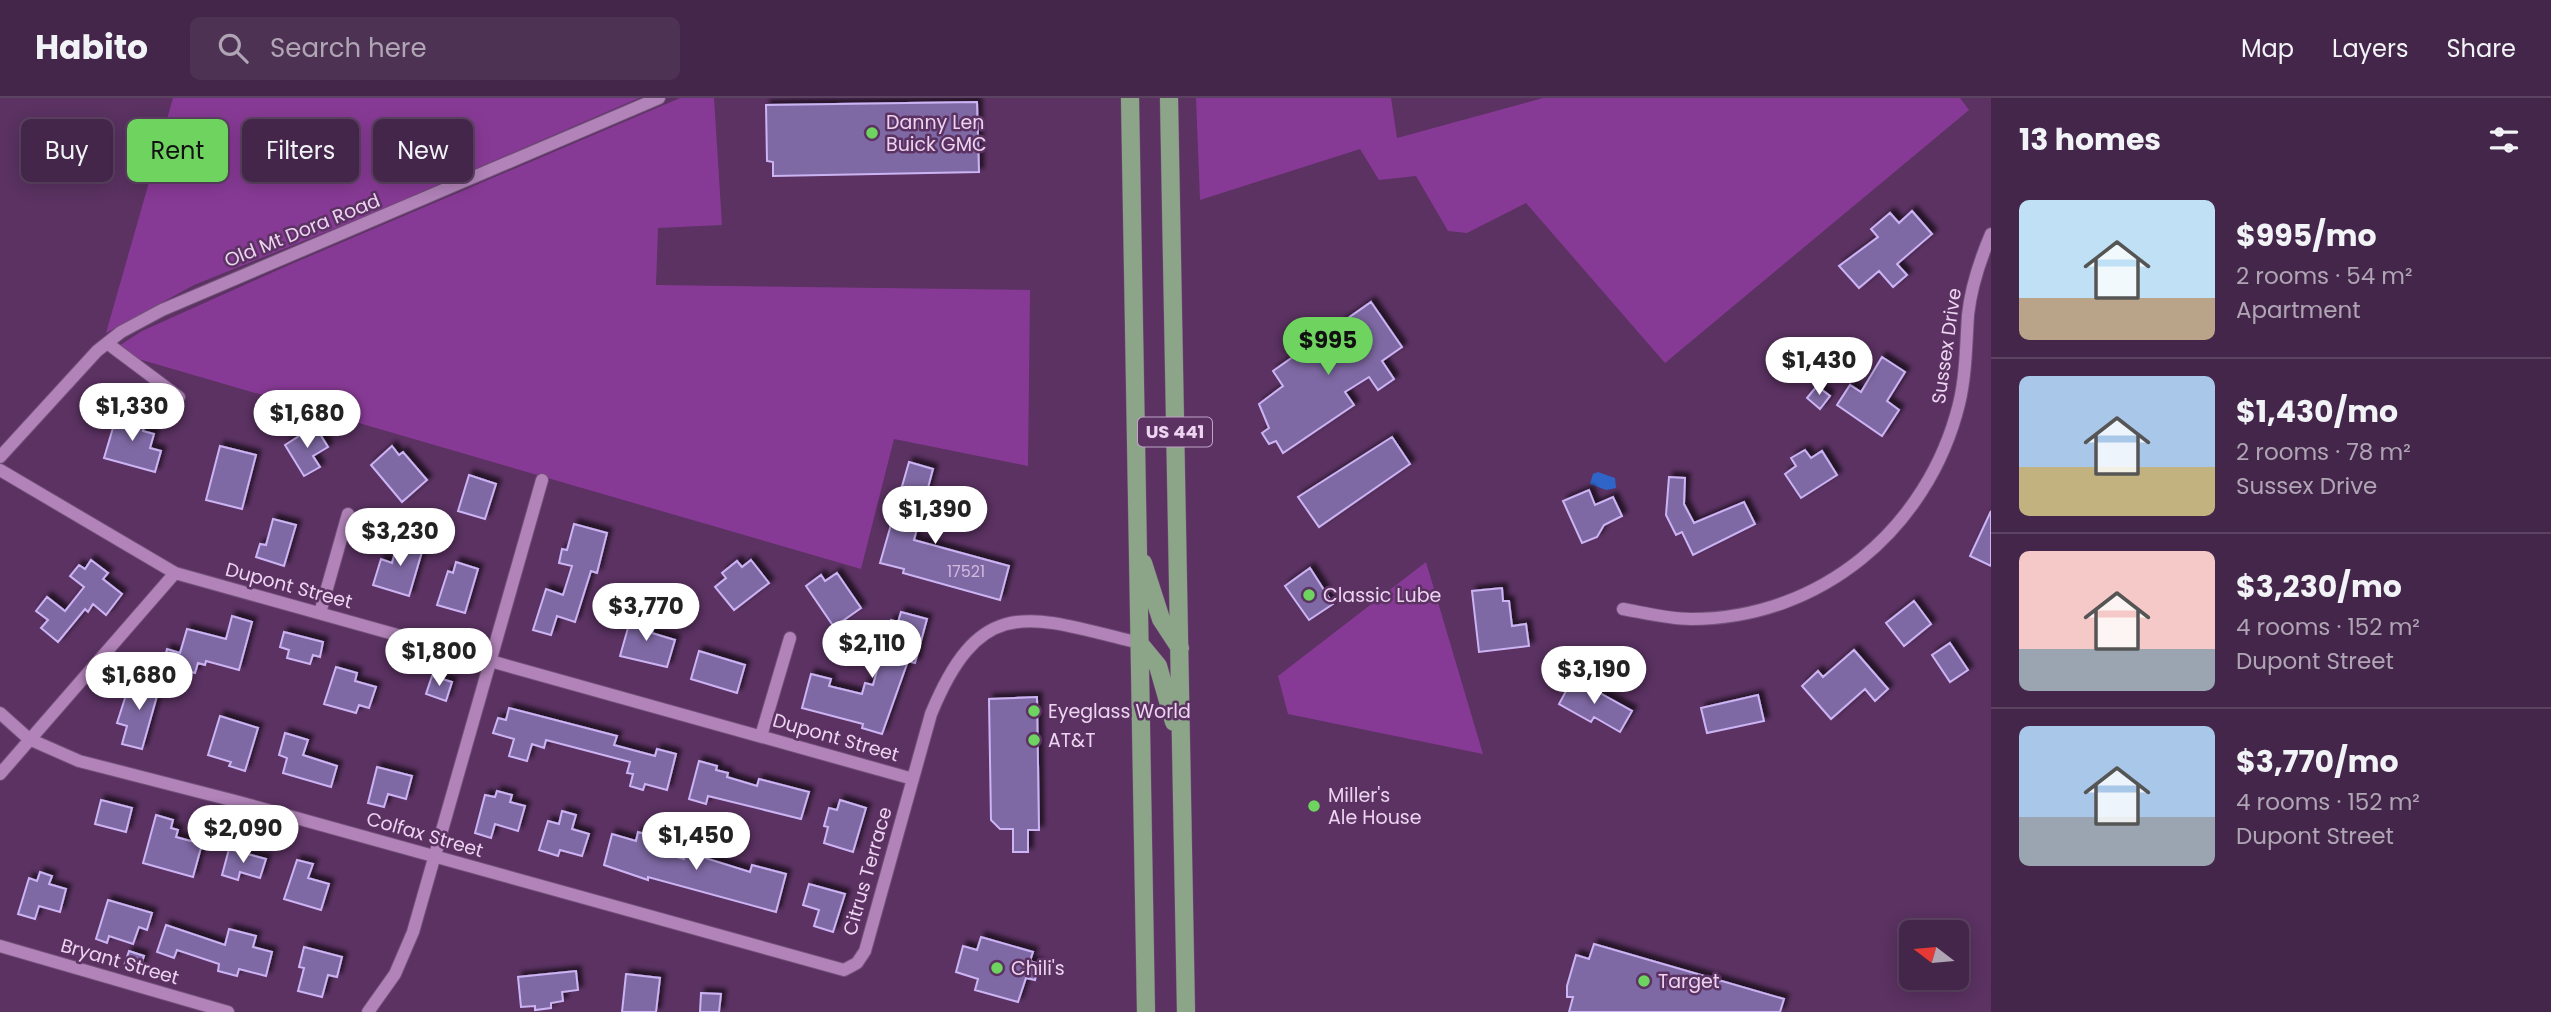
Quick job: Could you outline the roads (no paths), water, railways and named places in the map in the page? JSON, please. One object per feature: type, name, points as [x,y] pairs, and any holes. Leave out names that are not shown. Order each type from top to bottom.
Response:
[{"type":"main road","name":"US 441","points":[[1130,98],[1146,1012]]},
{"type":"main road","name":"US 441","points":[[1169,98],[1186,1012]]},
{"type":"main road","points":[[1137,543],[1161,619],[1180,648]]},
{"type":"main road","points":[[1139,643],[1158,666],[1181,746]]},
{"type":"street","name":"Old Mt Dora Road","points":[[0,457],[62,387],[121,332],[199,292],[383,218],[659,98]]},
{"type":"street","name":"Sussex Drive","points":[[1623,609],[1691,619],[1756,612],[1788,603],[1834,580],[1878,546],[1918,499],[1951,429],[1965,374],[1973,283],[1991,234]]},
{"type":"street","points":[[107,343],[179,397]]},
{"type":"street","name":"Dupont Street","points":[[0,470],[175,573],[913,779]]},
{"type":"street","points":[[368,1012],[405,956],[542,480]]},
{"type":"street","points":[[320,613],[348,514]]},
{"type":"street","points":[[0,774],[175,573]]},
{"type":"street","name":"Citrus Terrace","points":[[849,968],[864,951],[930,714],[945,680],[963,652],[986,632],[1004,623],[1041,619],[1139,643]]},
{"type":"street","points":[[761,736],[790,638]]},
{"type":"street","name":"Colfax Street","points":[[0,713],[29,739],[79,761],[435,856],[827,967],[849,968]]},
{"type":"street","name":"Bryant Street","points":[[0,946],[228,1012]]},
{"type":"water","points":[[1598,472],[1615,478],[1616,488],[1606,490],[1590,484],[1593,474]]},
{"type":"place","name":"Danny Len Buick GMC","points":[[872,133]]},
{"type":"place","name":"Classic Lube","points":[[1309,595]]},
{"type":"place","name":"Eyeglass World","points":[[1034,711]]},
{"type":"place","name":"AT&T","points":[[1034,740]]},
{"type":"place","name":"Miller's Ale House","points":[[1314,806]]},
{"type":"place","name":"Chili's","points":[[997,968]]},
{"type":"place","name":"Target","points":[[1644,981]]}]
